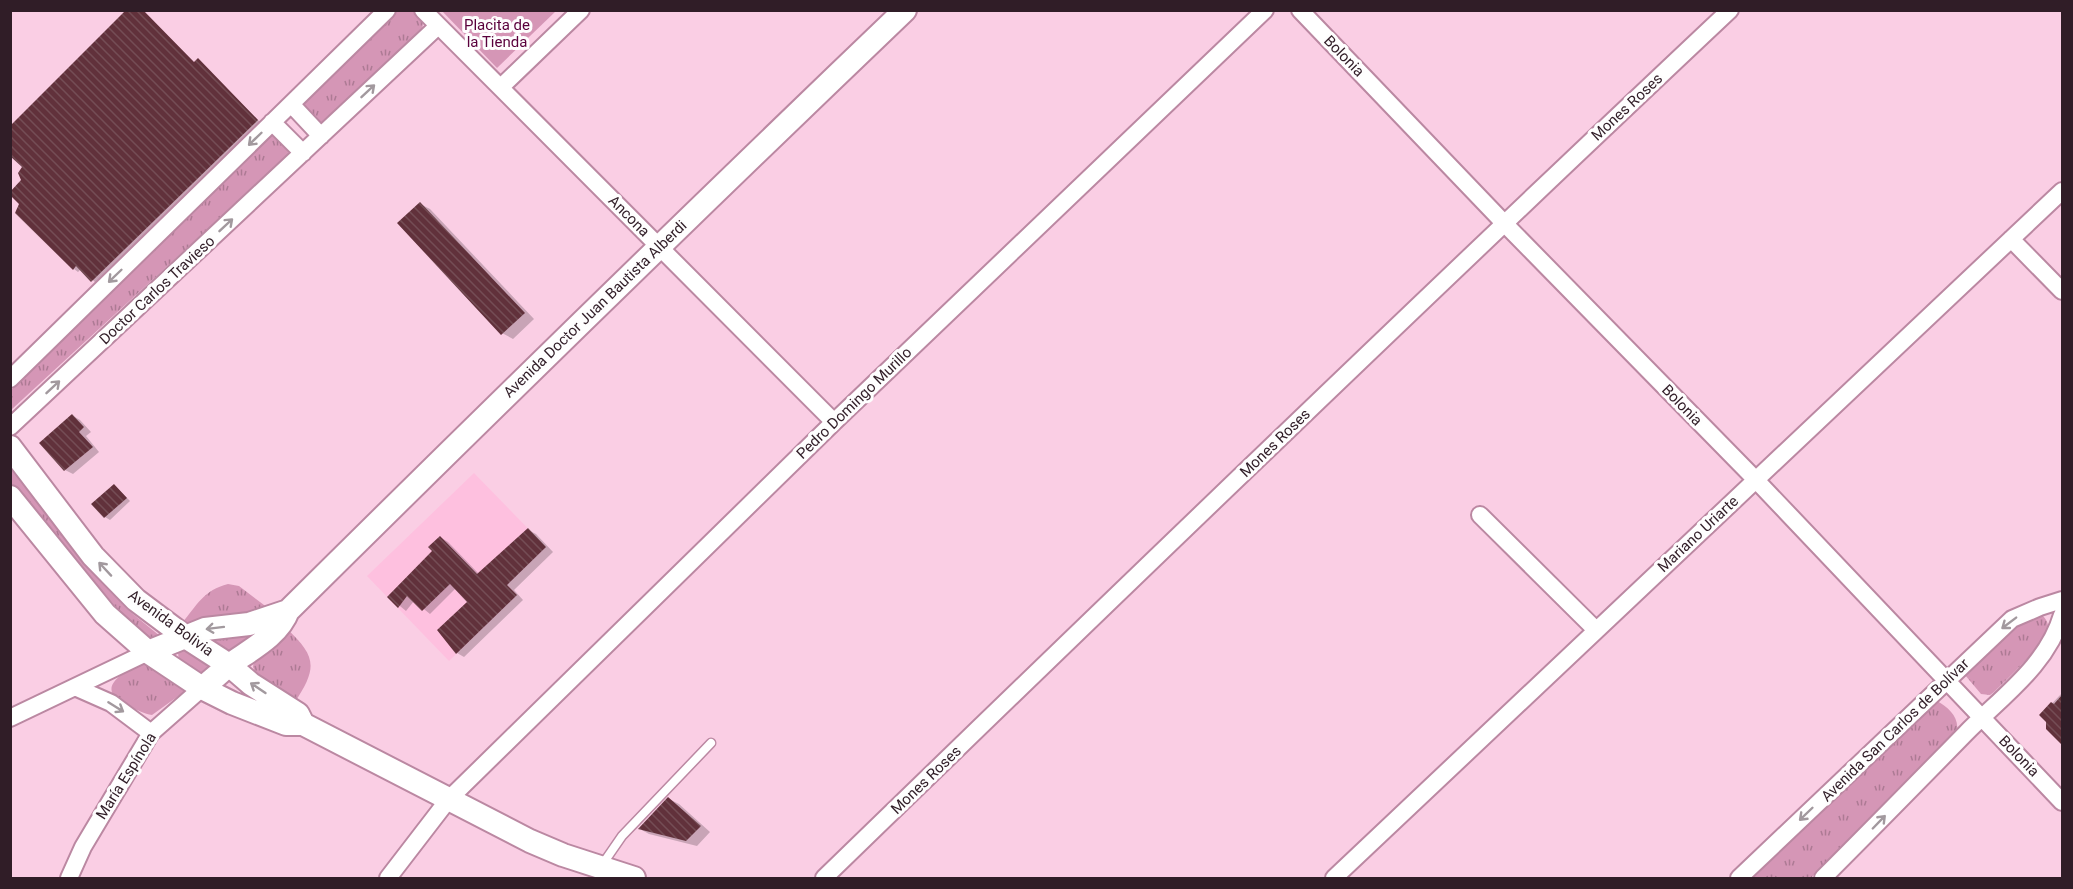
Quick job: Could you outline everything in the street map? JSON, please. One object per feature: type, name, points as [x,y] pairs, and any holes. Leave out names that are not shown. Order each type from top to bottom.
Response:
[{"type":"street","points":[[10,379],[387,10]]},
{"type":"street","name":"Ancona","points":[[423,10],[834,422]]},
{"type":"street","points":[[501,87],[581,10]]},
{"type":"street","name":"Avenida Doctor Juan Bautista Alberdi","points":[[202,688],[229,665],[264,641],[285,618],[288,611],[659,246],[905,10]]},
{"type":"street","name":"Pedro Domingo Murillo","points":[[388,879],[448,800],[834,422],[1265,10]]},
{"type":"street","name":"Bolonia","points":[[1300,10],[1504,223],[1756,480],[2062,802]]},
{"type":"street","name":"Mones Roses","points":[[824,879],[1504,223],[1730,10]]},
{"type":"street","name":"Doctor Carlos Travieso","points":[[10,427],[438,26]]},
{"type":"street","points":[[291,104],[321,136]]},
{"type":"street","points":[[273,122],[303,153]]},
{"type":"street","name":"Mariano Uriarte","points":[[1334,879],[2062,191]]},
{"type":"street","points":[[2011,239],[2062,291]]},
{"type":"street","name":"Avenida Bolivia","points":[[10,447],[93,556],[136,600],[184,636],[229,665],[251,684],[298,714],[303,724]]},
{"type":"street","name":"Avenida Bolivia","points":[[10,497],[105,614],[148,652],[202,688],[232,703],[286,724],[303,724],[530,841],[563,855],[634,879]]},
{"type":"street","points":[[1480,515],[1596,630]]},
{"type":"street","name":"Avenida San Carlos de Bolívar","points":[[1739,879],[2012,619],[2062,600]]},
{"type":"street","name":"Avenida Doctor Juan Bautista Alberdi","points":[[148,652],[205,629],[249,624],[288,611]]},
{"type":"street","points":[[1823,879],[1982,717],[2031,671],[2057,633],[2062,615]]},
{"type":"street","points":[[10,718],[77,688],[148,652]]},
{"type":"street","points":[[77,688],[111,703],[151,733]]},
{"type":"street","name":"María Espínola","points":[[69,879],[83,847],[151,733],[202,688]]},
{"type":"lane","points":[[600,867],[622,836],[711,742]]},
{"type":"shaded area","points":[[474,473],[546,547],[507,585],[517,595],[449,661],[367,576]]},
{"type":"green space","points":[[389,11],[413,11],[423,23],[422,31],[325,122],[319,123],[299,101]]},
{"type":"green space","name":"Placita de la Tienda","points":[[442,11],[556,11],[497,68]]},
{"type":"green space","points":[[270,131],[289,149],[288,155],[11,410],[11,390]]},
{"type":"green space","points":[[10,465],[81,560],[128,610],[160,636],[152,642],[121,613],[11,483]]},
{"type":"green space","points":[[228,584],[239,586],[268,608],[260,614],[182,623],[207,594]]},
{"type":"green space","points":[[2041,614],[2048,626],[2042,641],[1994,692],[1990,695],[1981,694],[1965,675],[2016,621]]},
{"type":"green space","points":[[286,628],[303,646],[310,662],[308,680],[295,702],[256,675],[253,667],[254,660]]},
{"type":"green space","points":[[255,633],[257,635],[229,657],[205,636]]},
{"type":"green space","points":[[180,648],[187,649],[210,665],[210,668],[198,674],[179,663]]},
{"type":"green space","points":[[145,664],[185,688],[184,692],[152,715],[121,702],[113,694],[112,688],[114,682],[125,672]]},
{"type":"green space","points":[[1937,701],[1952,713],[1957,730],[1811,878],[1746,878]]},
{"type":"building","points":[[126,10],[143,10],[194,62],[198,58],[258,120],[91,282],[76,266],[73,270],[15,213],[19,204],[10,192],[21,180],[18,173],[22,167],[10,156],[10,126]]},
{"type":"building","points":[[420,202],[525,313],[501,335],[397,223]]},
{"type":"building","points":[[72,414],[84,427],[79,432],[93,447],[64,471],[39,443]]},
{"type":"building","points":[[114,484],[127,498],[104,518],[91,504]]},
{"type":"building","points":[[528,528],[546,547],[507,585],[517,595],[456,654],[437,630],[467,602],[450,584],[422,611],[407,596],[398,608],[387,597],[432,551],[428,547],[440,536],[477,574]]},
{"type":"building","points":[[2062,695],[2062,745],[2046,729],[2046,722],[2039,715],[2051,702],[2054,704]]},
{"type":"building","points":[[668,797],[701,826],[686,841],[638,829]]}]
